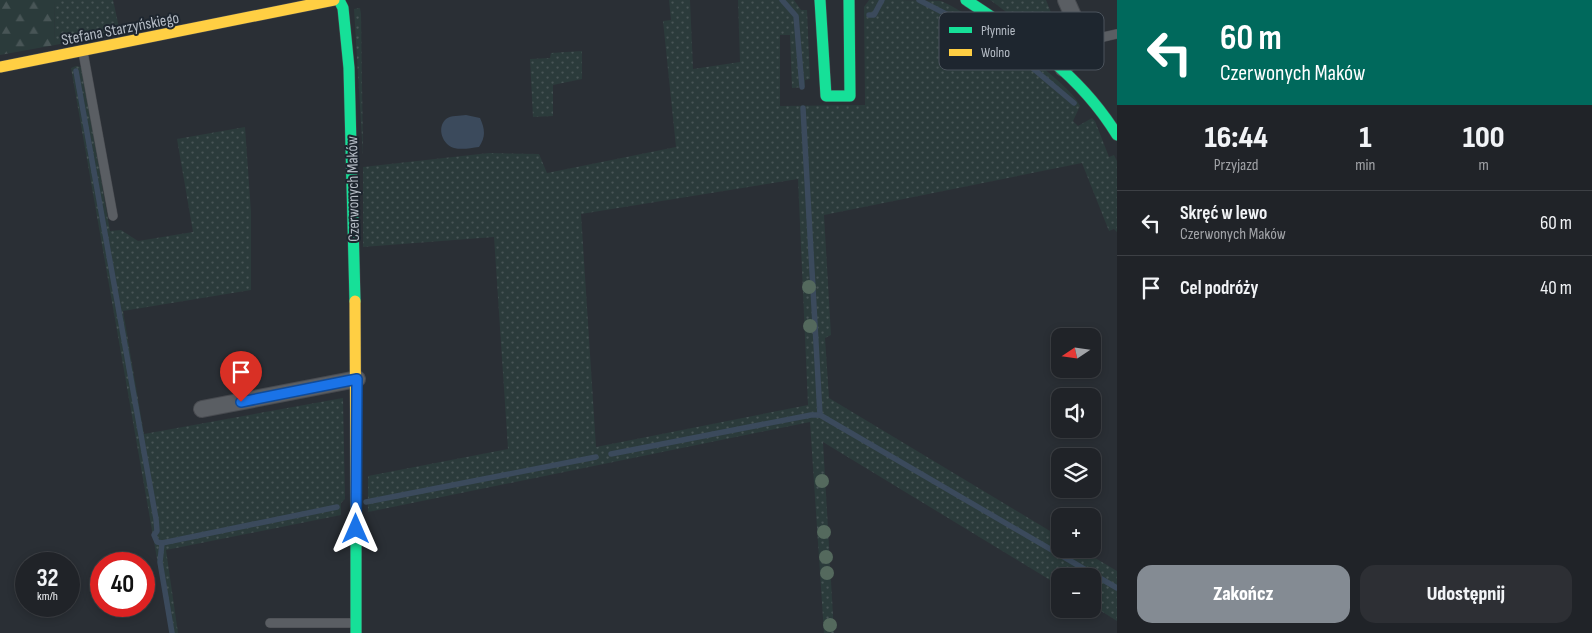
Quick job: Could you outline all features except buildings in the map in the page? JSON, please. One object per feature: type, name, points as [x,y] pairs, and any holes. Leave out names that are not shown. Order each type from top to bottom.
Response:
[{"type":"street","name":"Stefana Starzyńskiego","points":[[0,67],[334,0]]},
{"type":"street","name":"Czerwonych Maków","points":[[339,0],[343,8],[349,68],[357,379],[356,628]]},
{"type":"street","points":[[820,0],[826,96],[850,96],[849,0]]},
{"type":"street","points":[[966,0],[984,12]]},
{"type":"street","points":[[1066,0],[1071,12]]},
{"type":"street","points":[[1065,70],[1090,95],[1117,135]]},
{"type":"street","points":[[202,409],[357,379]]},
{"type":"lane","points":[[1104,37],[1117,34]]},
{"type":"lane","points":[[83,51],[113,216]]},
{"type":"lane","name":"Czerwonych Maków","points":[[270,623],[356,628]]},
{"type":"green space","points":[[0,0],[54,0],[55,45],[0,55]]},
{"type":"green space","points":[[54,0],[113,0],[120,32],[55,45]]},
{"type":"green space","points":[[669,0],[690,0],[693,69],[740,62],[738,0],[794,0],[801,10],[807,10],[810,79],[805,80],[805,87],[792,88],[790,35],[780,35],[780,106],[865,105],[864,7],[869,0],[941,1],[961,12],[939,12],[939,70],[1045,70],[1072,95],[1080,106],[1073,121],[1078,126],[1092,118],[1095,121],[1109,157],[1114,155],[1117,161],[1117,232],[1114,229],[1109,231],[1082,163],[824,215],[831,335],[825,338],[829,398],[1051,532],[1051,558],[1095,558],[1117,571],[1117,621],[1101,611],[1101,568],[1051,568],[1051,581],[823,442],[834,633],[824,633],[810,422],[368,512],[368,476],[508,449],[494,237],[363,247],[363,167],[489,153],[539,154],[547,173],[676,147],[663,21],[671,20]],"holes":[[[798,179],[808,405],[596,447],[581,214]]]},
{"type":"green space","points":[[990,0],[1046,0],[1051,12],[1006,12]]},
{"type":"green space","points":[[360,8],[361,14],[363,155],[354,9]]},
{"type":"green space","points":[[582,51],[582,79],[553,85],[553,116],[533,117],[530,59],[550,58],[551,53]]},
{"type":"green space","points":[[81,67],[83,74],[110,231],[121,230],[138,241],[193,232],[177,139],[245,127],[251,212],[251,290],[123,311],[144,434],[343,398],[345,499],[341,503],[341,515],[166,550],[178,633],[170,633],[71,68]]},
{"type":"water","points":[[466,115],[480,118],[484,129],[483,140],[479,147],[454,148],[444,140],[441,127],[448,118]]},
{"type":"waterway","points":[[782,0],[796,16],[802,87]]},
{"type":"waterway","points":[[869,15],[874,15],[882,0]]},
{"type":"waterway","points":[[919,0],[942,12]]},
{"type":"waterway","points":[[1035,70],[1074,103]]},
{"type":"waterway","points":[[76,71],[156,519],[157,531],[154,535],[157,542],[162,543],[337,507]]},
{"type":"waterway","points":[[803,108],[820,415]]},
{"type":"waterway","points":[[611,454],[811,415],[820,415],[1117,588]]},
{"type":"waterway","points":[[366,502],[596,457]]},
{"type":"waterway","points":[[162,543],[160,562],[172,633]]},
{"type":"traffic: fast","points":[[339,0],[343,8],[349,68],[355,301]]},
{"type":"traffic: fast","points":[[820,0],[826,96],[850,96],[849,0]]},
{"type":"traffic: fast","points":[[966,0],[984,12]]},
{"type":"traffic: fast","points":[[1062,70],[1086,93],[1117,135]]},
{"type":"traffic: fast","points":[[356,519],[356,633]]},
{"type":"traffic: slow","points":[[0,67],[334,0]]},
{"type":"traffic: slow","points":[[355,301],[356,519]]},
{"type":"route","points":[[241,402],[357,379],[356,529]]}]
